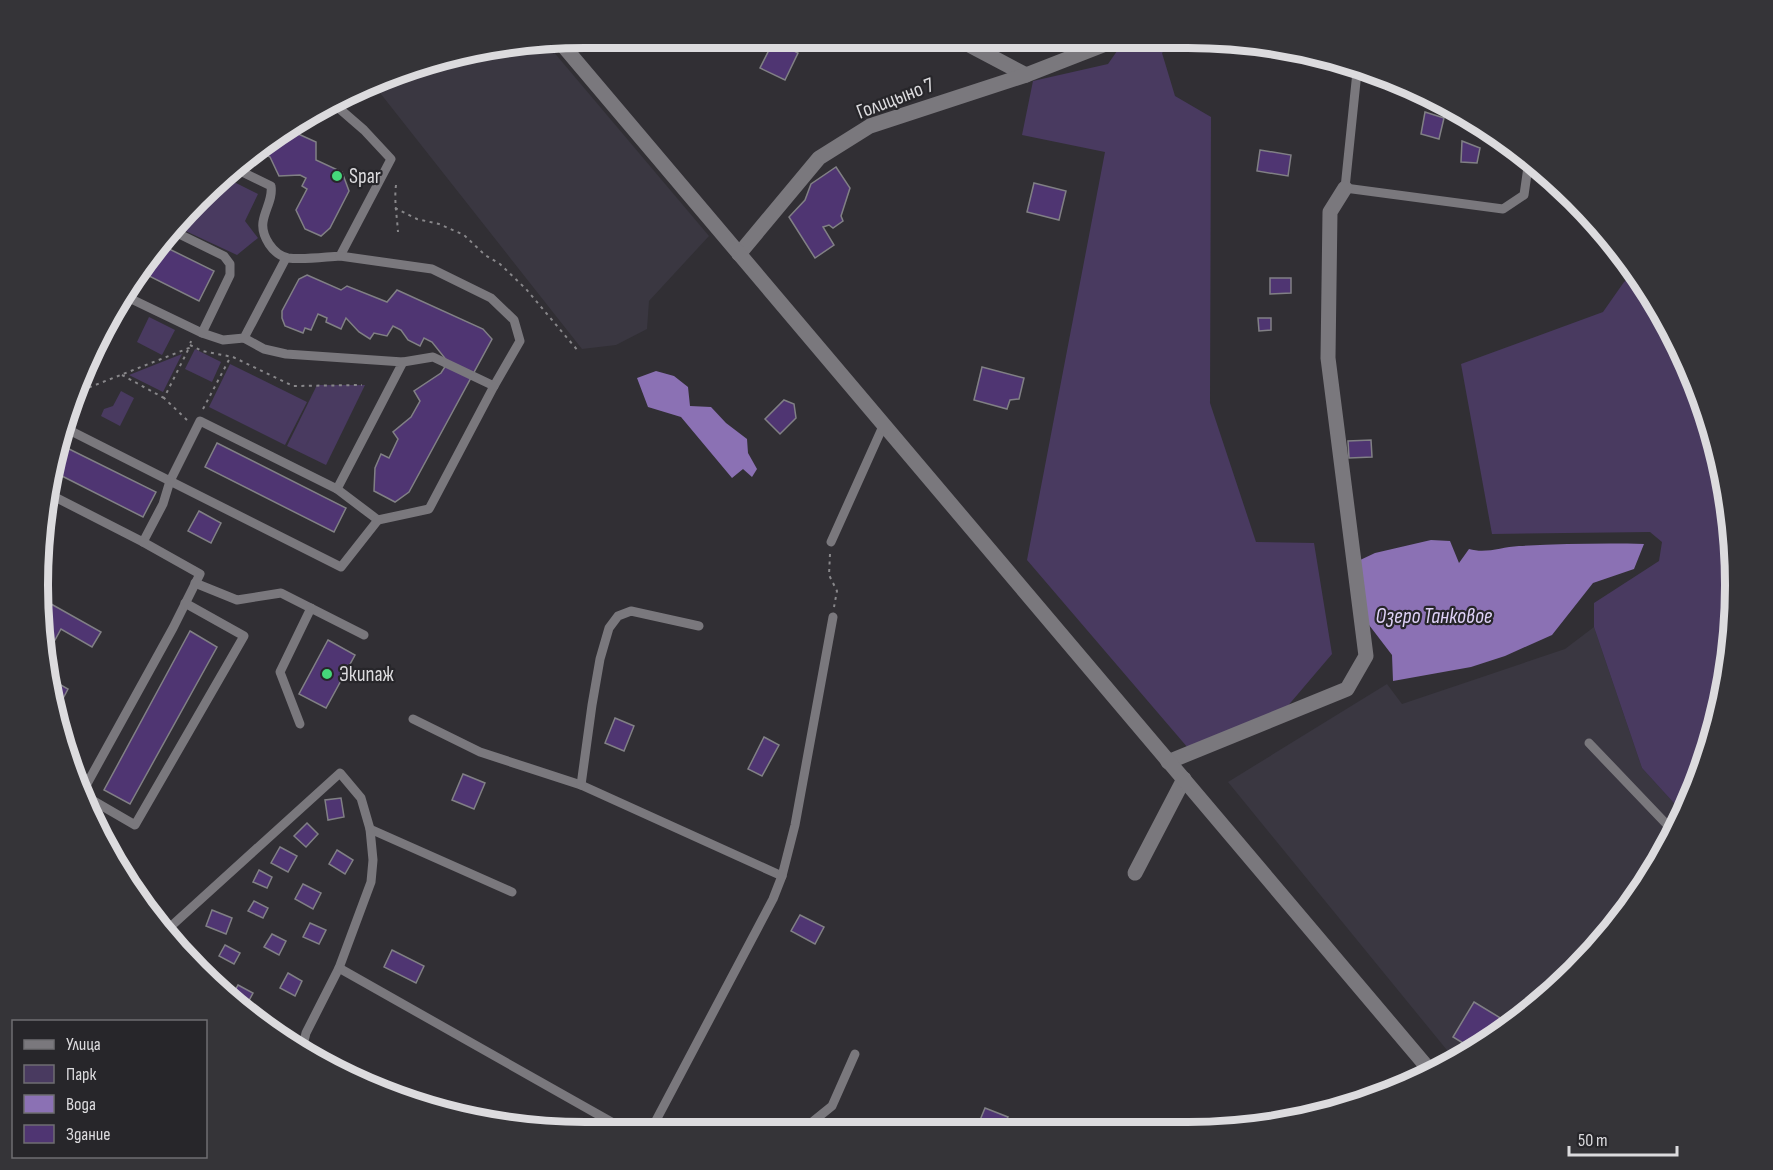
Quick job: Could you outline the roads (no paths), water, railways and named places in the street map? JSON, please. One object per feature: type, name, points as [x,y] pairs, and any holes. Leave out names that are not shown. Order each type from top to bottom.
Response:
[{"type":"street","points":[[975,48],[1026,75]]},
{"type":"street","name":"Голицыно 7","points":[[739,254],[819,158],[870,126],[1026,75],[1095,48]]},
{"type":"street","points":[[566,49],[1427,1067]]},
{"type":"street","points":[[1168,762],[1347,688],[1366,656],[1328,358],[1330,212],[1345,188]]},
{"type":"street","points":[[1135,873],[1184,779]]},
{"type":"lane","points":[[1357,75],[1345,188],[1503,209],[1524,195],[1528,169]]},
{"type":"lane","points":[[338,108],[364,130],[391,159],[340,256]]},
{"type":"lane","points":[[70,431],[341,567],[378,520],[429,509],[520,341],[514,320],[491,298],[432,269],[340,256],[286,258],[272,247],[263,233],[265,215],[273,194],[271,186],[242,172]]},
{"type":"lane","points":[[179,234],[224,256],[230,264],[230,275],[199,332]]},
{"type":"lane","points":[[244,338],[286,258]]},
{"type":"lane","points":[[131,299],[199,332],[222,340],[244,338],[264,349],[286,354],[403,362],[433,357],[494,386]]},
{"type":"lane","points":[[337,489],[403,362]]},
{"type":"lane","points":[[831,542],[884,424]]},
{"type":"lane","points":[[143,543],[198,425],[337,489],[378,520]]},
{"type":"lane","points":[[56,497],[200,574],[86,784]]},
{"type":"lane","points":[[195,583],[237,600],[281,593],[364,635]]},
{"type":"lane","points":[[93,801],[135,825],[244,636],[185,603]]},
{"type":"lane","points":[[300,724],[280,672],[311,608]]},
{"type":"lane","points":[[581,785],[598,671],[609,628],[618,616],[632,611],[699,626]]},
{"type":"lane","points":[[655,1122],[773,899],[782,876],[795,825],[833,617]]},
{"type":"lane","points":[[413,719],[480,752],[581,785],[782,876]]},
{"type":"lane","points":[[1589,743],[1668,826]]},
{"type":"lane","points":[[171,926],[340,772],[361,798],[370,829],[373,860],[370,882],[339,968],[306,1033],[304,1042]]},
{"type":"lane","points":[[370,829],[512,892]]},
{"type":"lane","points":[[339,968],[611,1122]]},
{"type":"lane","points":[[812,1122],[832,1106],[855,1054]]},
{"type":"water","points":[[656,371],[674,376],[688,387],[690,406],[711,407],[726,423],[747,439],[748,453],[757,469],[752,477],[743,469],[732,478],[681,417],[648,407],[637,378]]},
{"type":"water","name":"Озеро Танковое","points":[[1431,540],[1450,541],[1459,563],[1469,549],[1481,551],[1535,545],[1644,544],[1634,569],[1593,583],[1552,635],[1505,656],[1471,667],[1393,681],[1392,655],[1366,621],[1358,561],[1375,553]]},
{"type":"place","name":"Spar","points":[[337,176]]},
{"type":"place","name":"Экипаж","points":[[327,674]]}]
